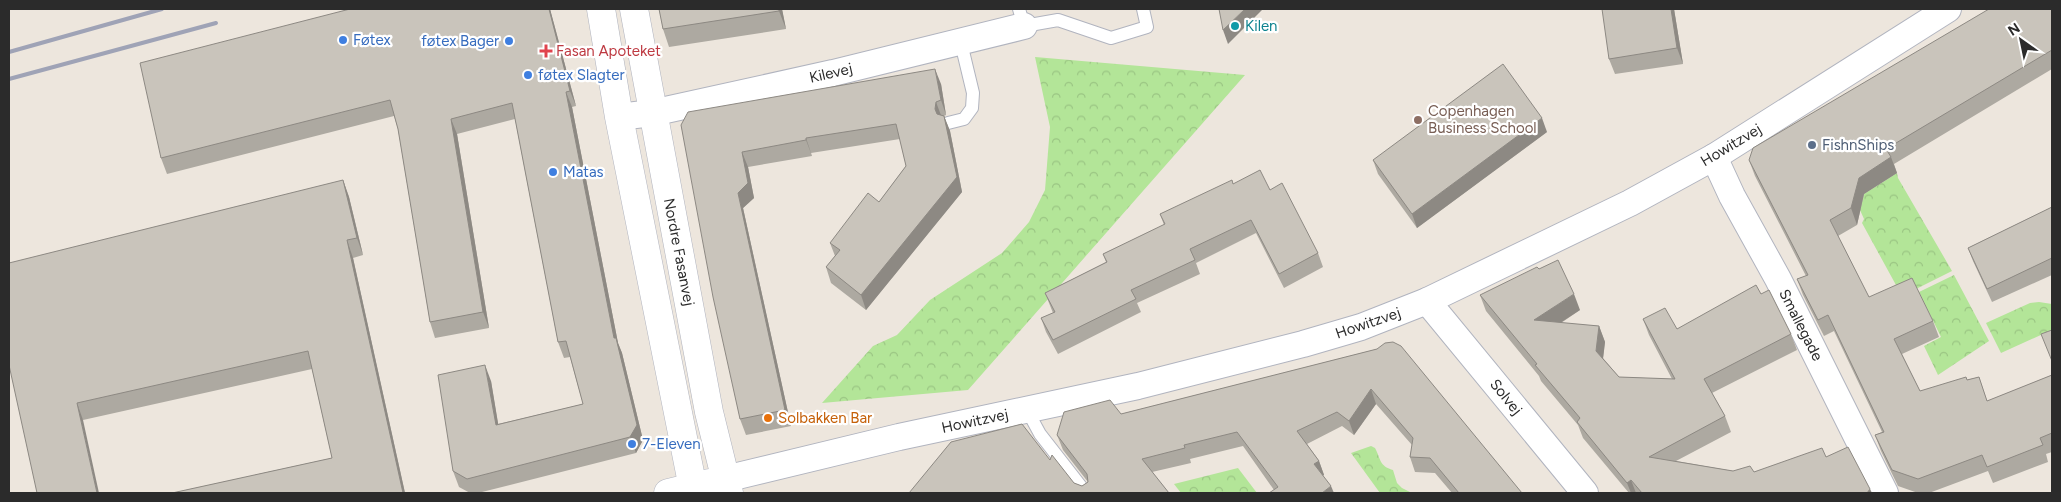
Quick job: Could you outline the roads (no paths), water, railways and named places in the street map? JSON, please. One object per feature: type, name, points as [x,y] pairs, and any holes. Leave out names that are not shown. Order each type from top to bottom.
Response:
[{"type":"street","points":[[600,9],[685,491],[727,486]]},
{"type":"street","name":"Nordre Fasanvej","points":[[634,9],[708,412],[727,486]]},
{"type":"street","name":"Howitzvej","points":[[727,486],[899,436],[1138,386],[1303,344],[1361,327],[1428,301],[1630,202],[1714,157],[1948,9]]},
{"type":"street","name":"Kilevej","points":[[619,117],[652,113],[961,42],[1021,18]]},
{"type":"street","name":"Smallegade","points":[[1714,157],[1732,196],[1778,279],[1886,493]]},
{"type":"street","name":"Solvej","points":[[1428,301],[1585,493]]},
{"type":"lane","points":[[1021,18],[1058,20],[1111,38],[1147,27],[1143,9]]},
{"type":"lane","points":[[948,123],[964,119],[972,108],[973,93],[961,42]]},
{"type":"lane","points":[[1027,410],[1040,434],[1086,493]]},
{"type":"railway","points":[[9,52],[162,9]]},
{"type":"railway","points":[[9,79],[216,23]]},
{"type":"place","name":"Kilen","points":[[1235,26]]},
{"type":"place","name":"Føtex","points":[[343,40]]},
{"type":"place","name":"føtex Bager","points":[[509,41]]},
{"type":"place","name":"Fasan Apoteket","points":[[546,51]]},
{"type":"place","name":"føtex Slagter","points":[[528,75]]},
{"type":"place","name":"Copenhagen Business School","points":[[1418,120]]},
{"type":"place","name":"FishnShips","points":[[1812,145]]},
{"type":"place","name":"Matas","points":[[553,172]]},
{"type":"place","name":"Solbakken Bar","points":[[768,418]]},
{"type":"place","name":"7-Eleven","points":[[632,444]]}]
